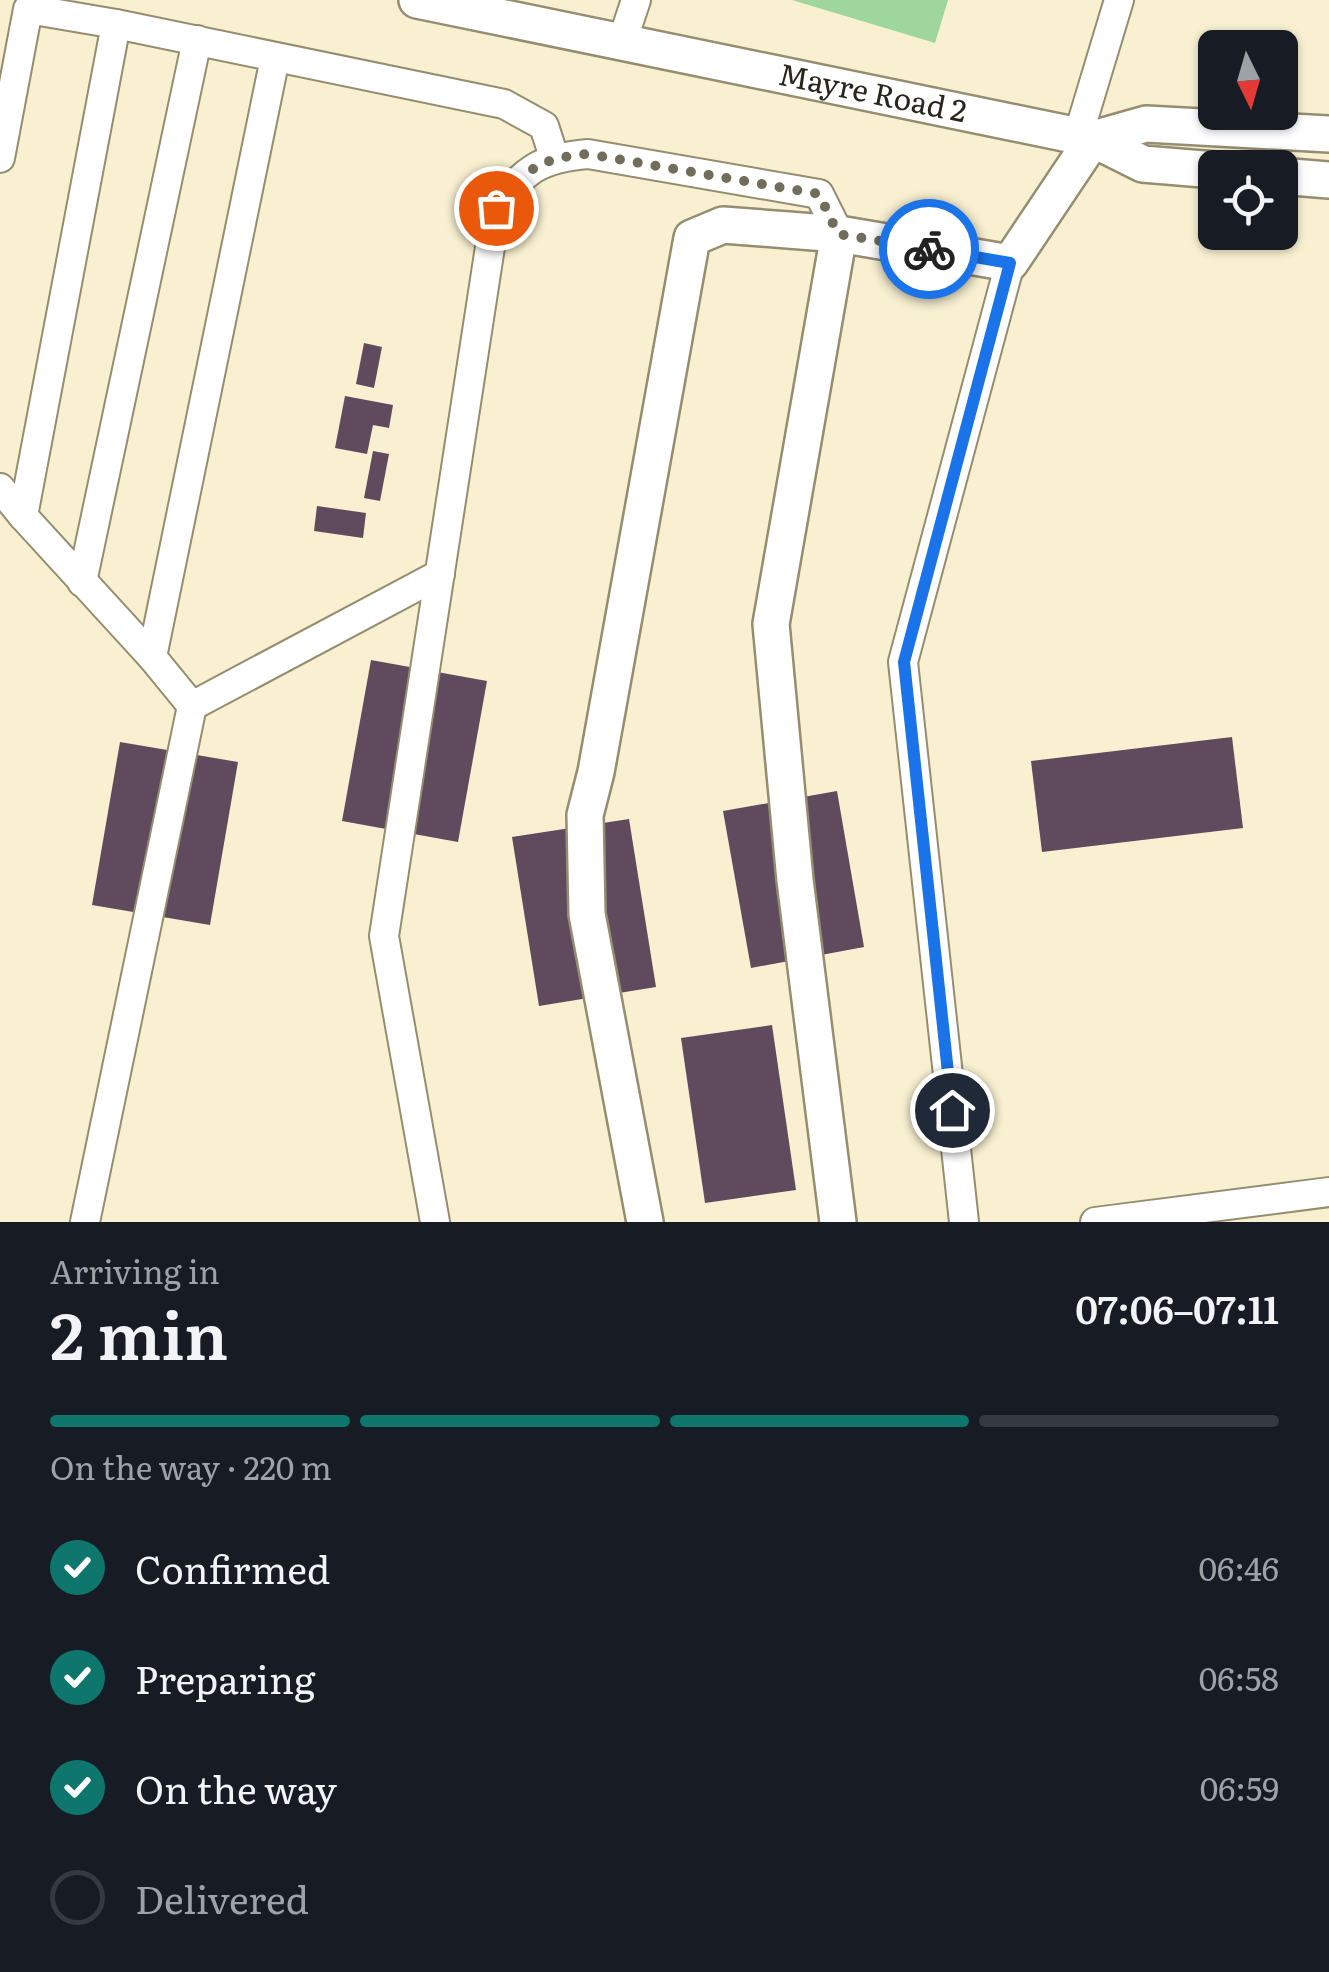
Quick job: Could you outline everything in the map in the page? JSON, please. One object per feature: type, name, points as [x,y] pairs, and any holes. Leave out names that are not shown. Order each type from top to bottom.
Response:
[{"type":"main road","name":"Mayre Road 2","points":[[418,0],[1085,137],[1146,124],[1329,134]]},
{"type":"main road","points":[[645,1222],[587,914],[585,816],[692,238],[723,225],[838,234],[1010,263],[1085,137],[1142,164],[1198,169]]},
{"type":"main road","points":[[1298,177],[1329,180]]},
{"type":"main road","points":[[838,234],[771,624],[796,880],[838,1222]]},
{"type":"street","points":[[622,42],[636,0]]},
{"type":"street","points":[[1085,137],[1119,0]]},
{"type":"street","points":[[0,158],[28,9],[504,104],[544,126],[554,157]]},
{"type":"street","points":[[24,516],[116,24]]},
{"type":"street","points":[[82,582],[197,40]]},
{"type":"street","points":[[152,657],[275,58]]},
{"type":"street","points":[[435,1222],[384,936],[496,208],[518,178],[554,157],[588,154],[819,194],[838,234]]},
{"type":"street","points":[[964,1222],[904,662],[1010,263]]},
{"type":"street","points":[[0,488],[192,706]]},
{"type":"street","points":[[192,706],[440,574]]},
{"type":"street","points":[[85,1222],[192,706]]},
{"type":"street","points":[[1095,1222],[1329,1192]]},
{"type":"green space","points":[[792,0],[948,0],[935,43]]},
{"type":"building","points":[[364,343],[382,347],[374,388],[356,384]]},
{"type":"building","points":[[345,396],[393,405],[389,428],[373,425],[367,454],[335,448]]},
{"type":"building","points":[[373,451],[389,454],[380,501],[364,498]]},
{"type":"building","points":[[317,506],[366,513],[363,538],[314,531]]},
{"type":"building","points":[[371,660],[487,681],[458,842],[342,821]]},
{"type":"building","points":[[1232,737],[1243,828],[1042,852],[1031,761]]},
{"type":"building","points":[[120,742],[238,762],[210,925],[92,905]]},
{"type":"building","points":[[837,791],[864,947],[751,968],[723,811]]},
{"type":"building","points":[[629,819],[656,987],[539,1006],[512,837]]},
{"type":"building","points":[[772,1025],[796,1190],[705,1203],[681,1038]]},
{"type":"way so far","points":[[496,208],[518,178],[554,157],[588,154],[819,194],[838,234],[929,249]]},
{"type":"route","points":[[929,249],[1010,263],[904,662],[952,1110]]}]
